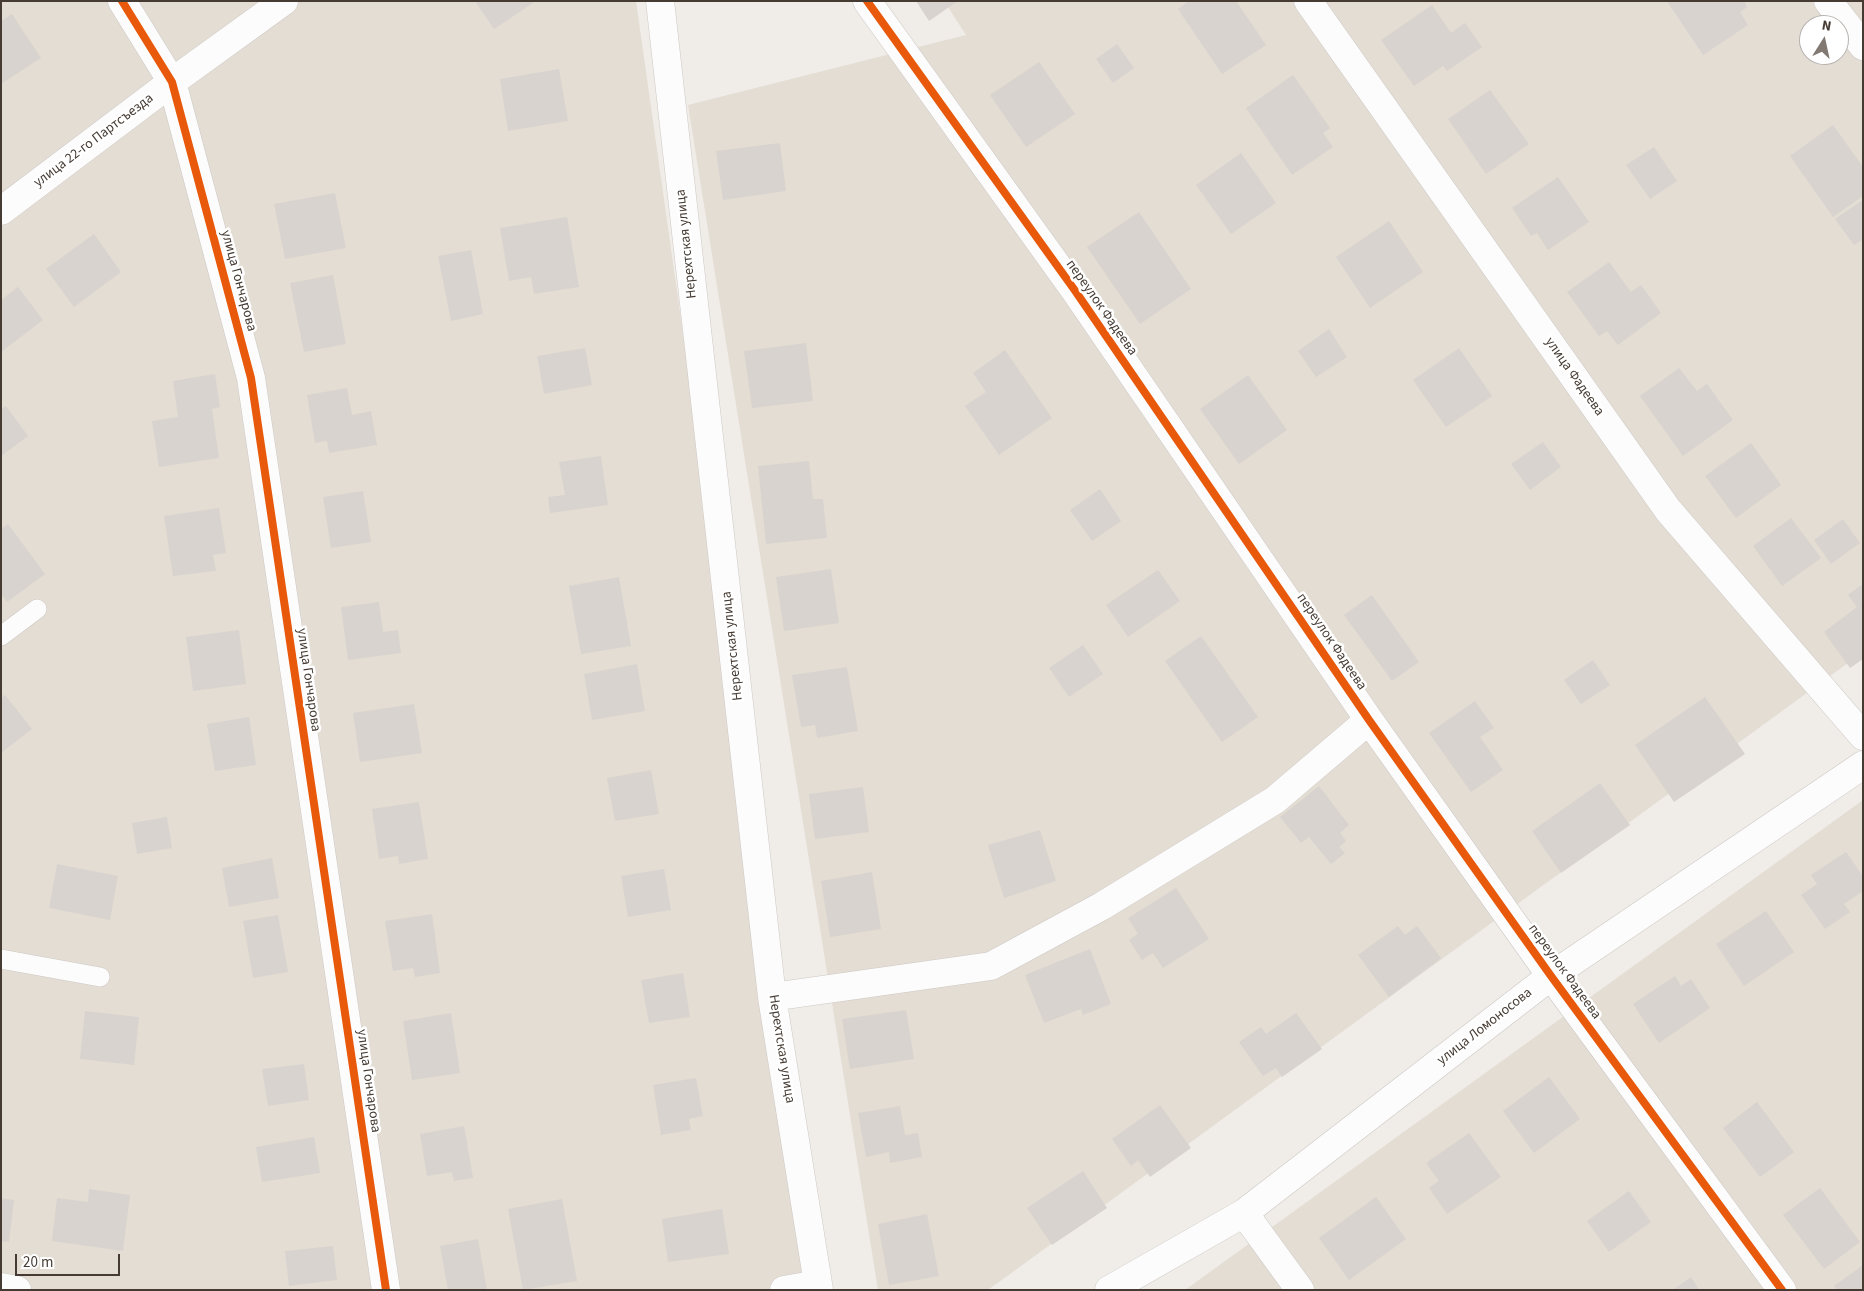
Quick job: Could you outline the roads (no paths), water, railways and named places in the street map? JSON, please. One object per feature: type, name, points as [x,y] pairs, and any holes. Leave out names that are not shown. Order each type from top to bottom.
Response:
[{"type":"street","name":"улица Гончарова","points":[[122,1],[172,82],[251,378],[386,1290]]},
{"type":"street","name":"улица 22-го Партсъезда","points":[[1,212],[172,82],[284,1]]},
{"type":"street","name":"Нерехтская улица","points":[[660,1],[772,997],[819,1287]]},
{"type":"street","name":"переулок Фадеева","points":[[867,1],[1076,292],[1369,720],[1551,976],[1782,1290]]},
{"type":"street","name":"улица Фадеева","points":[[1308,1],[1668,510],[1863,736]]},
{"type":"street","points":[[1828,1],[1863,46]]},
{"type":"street","points":[[772,997],[991,966],[1102,906],[1275,800],[1369,720]]},
{"type":"street","name":"улица Ломоносова","points":[[1108,1290],[1244,1213],[1551,976],[1863,766]]},
{"type":"street","points":[[1244,1213],[1300,1290]]},
{"type":"street","points":[[784,1290],[819,1287]]},
{"type":"street","points":[[1,1288],[17,1290]]},
{"type":"lane","points":[[1,636],[37,609]]},
{"type":"lane","points":[[1,959],[100,977]]}]
